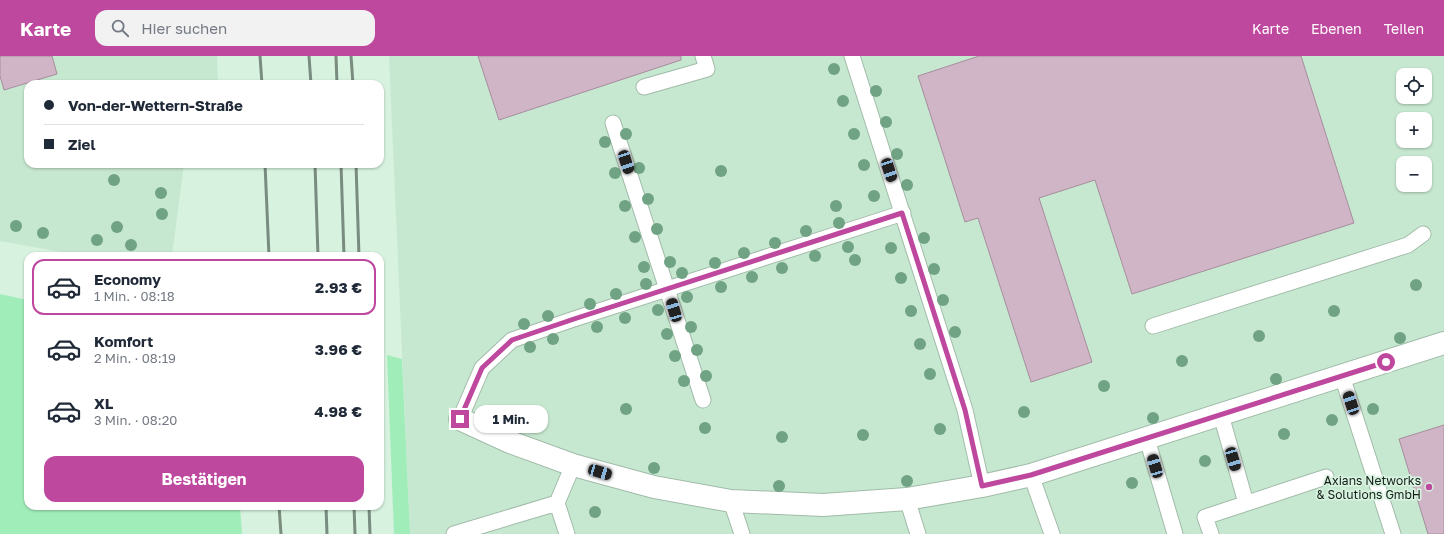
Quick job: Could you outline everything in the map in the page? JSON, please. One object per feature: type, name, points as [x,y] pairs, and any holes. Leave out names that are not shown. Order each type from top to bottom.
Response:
[{"type":"street","points":[[460,419],[510,442],[573,465],[654,487],[731,501],[823,505],[907,499],[982,486],[1031,475],[1444,343]]},
{"type":"lane","points":[[644,87],[707,69],[703,56]]},
{"type":"lane","points":[[852,56],[965,410],[982,486]]},
{"type":"lane","points":[[613,123],[668,289],[702,400]]},
{"type":"lane","points":[[460,419],[482,368],[512,340],[902,213]]},
{"type":"lane","points":[[1153,326],[1408,245],[1423,234]]},
{"type":"lane","points":[[1342,376],[1393,534]]},
{"type":"lane","points":[[1221,414],[1246,503]]},
{"type":"lane","points":[[1147,439],[1175,534]]},
{"type":"lane","points":[[567,534],[557,503],[573,465]]},
{"type":"lane","points":[[1031,475],[1052,534]]},
{"type":"lane","points":[[1211,534],[1205,517],[1326,477]]},
{"type":"lane","points":[[907,499],[918,534]]},
{"type":"lane","points":[[731,501],[742,534]]},
{"type":"lane","points":[[454,534],[557,503]]},
{"type":"shaded area","points":[[0,56],[217,56],[218,80],[24,80],[24,168],[183,168],[173,252],[61,252],[0,241]]},
{"type":"shaded area","points":[[389,56],[1444,56],[1444,534],[410,534]]},
{"type":"green space","points":[[0,294],[24,299],[24,510],[240,510],[242,534],[0,534]]},
{"type":"green space","points":[[387,355],[402,359],[410,534],[394,534]]},
{"type":"building","points":[[0,56],[52,56],[57,74],[37,80],[24,80],[24,84],[4,90],[0,76]]},
{"type":"building","points":[[478,56],[681,56],[681,60],[499,120]]},
{"type":"building","points":[[979,56],[1301,56],[1354,223],[1132,294],[1095,180],[1039,198],[1092,362],[1031,382],[978,218],[965,222],[918,76]]},
{"type":"building","name":"Axians Networks & Solutions GmbH","points":[[1444,425],[1444,534],[1428,534],[1399,439]]},
{"type":"railway","points":[[260,56],[262,80]]},
{"type":"railway","points":[[309,56],[311,80]]},
{"type":"railway","points":[[336,56],[337,80]]},
{"type":"railway","points":[[351,56],[353,80]]},
{"type":"railway","points":[[265,168],[269,252]]},
{"type":"railway","points":[[315,168],[318,252]]},
{"type":"railway","points":[[341,168],[344,252]]},
{"type":"railway","points":[[356,168],[359,252]]},
{"type":"railway","points":[[279,510],[281,534]]},
{"type":"railway","points":[[326,510],[327,534]]},
{"type":"railway","points":[[354,510],[355,534]]},
{"type":"railway","points":[[369,510],[370,534]]},
{"type":"place","name":"Axians Networks & Solutions GmbH","points":[[1429,487]]},
{"type":"route","points":[[460,419],[482,368],[512,340],[902,213],[965,410],[982,486],[1031,475],[1386,362]]}]
